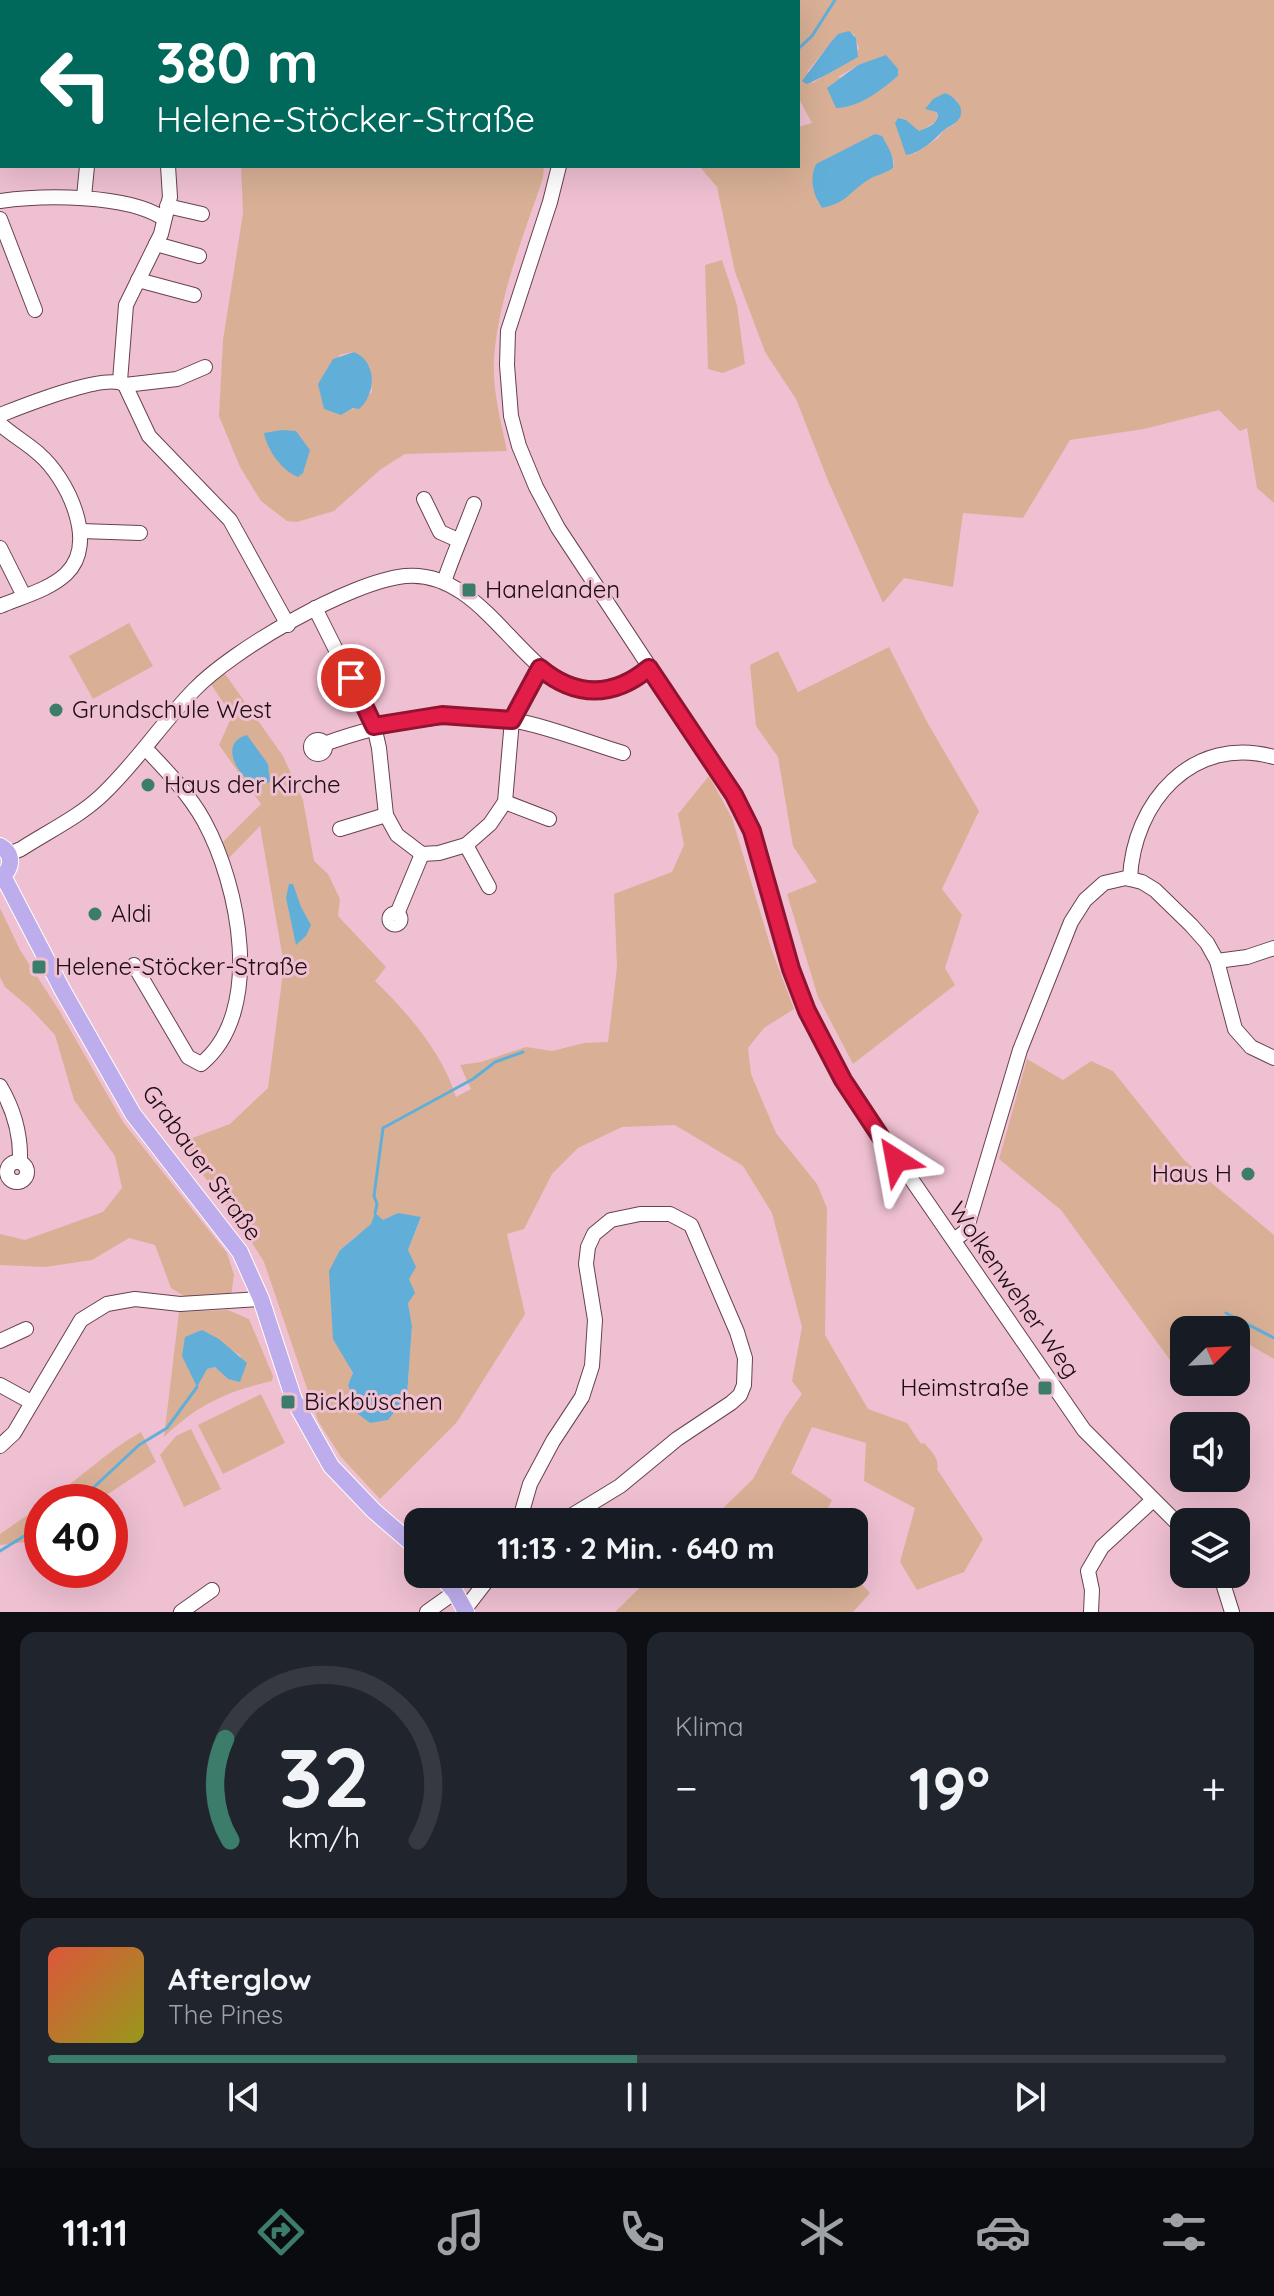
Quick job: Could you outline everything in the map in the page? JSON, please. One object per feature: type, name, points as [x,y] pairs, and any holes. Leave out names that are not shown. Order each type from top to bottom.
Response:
[{"type":"main road","points":[[1,877],[9,869],[4,850]]},
{"type":"main road","name":"Grabauer Straße","points":[[1,877],[133,1114],[240,1252],[261,1299],[294,1400],[331,1466],[404,1537]]},
{"type":"main road","points":[[451,1588],[466,1610]]},
{"type":"street","points":[[84,197],[87,168]]},
{"type":"street","points":[[168,168],[170,197],[161,234],[126,305],[123,383],[149,436],[230,520],[288,625]]},
{"type":"street","name":"Wolkenweher Weg","points":[[558,168],[508,331],[511,416],[519,446],[536,487],[558,528],[714,763],[752,831],[791,969],[807,1011],[838,1071],[896,1160],[1084,1430],[1170,1516]]},
{"type":"street","points":[[0,201],[29,197],[84,197],[152,211],[202,214]]},
{"type":"street","points":[[0,219],[35,310]]},
{"type":"street","points":[[156,244],[199,256]]},
{"type":"street","points":[[138,280],[194,295]]},
{"type":"street","points":[[0,415],[72,391],[177,379],[205,367]]},
{"type":"street","points":[[0,424],[40,454],[58,475],[81,531],[77,554],[66,574],[49,585],[0,606]]},
{"type":"street","points":[[424,499],[440,532],[458,540]]},
{"type":"street","points":[[444,582],[474,504]]},
{"type":"street","points":[[81,531],[140,533]]},
{"type":"street","points":[[0,548],[24,596]]},
{"type":"street","points":[[4,850],[21,849],[96,800],[146,749],[215,669],[315,608],[379,581],[420,577],[444,582],[485,610],[540,668],[556,681],[576,690],[598,691],[629,683],[649,668]]},
{"type":"street","points":[[315,608],[374,726],[386,815],[397,835],[422,854],[439,853],[466,845],[490,824],[505,802],[512,720],[540,668]]},
{"type":"street","points":[[324,744],[374,726],[442,715],[512,720],[623,753]]},
{"type":"street","points":[[134,965],[188,1057],[201,1064],[218,1048],[235,1012],[239,945],[236,921],[224,867],[204,821],[186,794],[146,749]]},
{"type":"street","points":[[1130,879],[1134,846],[1142,823],[1161,793],[1177,777],[1203,759],[1223,753],[1253,752],[1274,757]]},
{"type":"street","points":[[505,802],[549,819]]},
{"type":"street","points":[[340,829],[386,815]]},
{"type":"street","points":[[466,845],[489,887]]},
{"type":"street","points":[[397,914],[422,854]]},
{"type":"street","points":[[954,1240],[966,1231],[1017,1058],[1071,922],[1097,887],[1115,879],[1130,879],[1148,886],[1168,902],[1200,934],[1217,961],[1235,1029],[1257,1051],[1274,1058]]},
{"type":"street","points":[[1217,961],[1247,957],[1274,948]]},
{"type":"street","points":[[0,1086],[7,1097],[21,1142],[20,1162]]},
{"type":"street","points":[[526,1508],[530,1484],[582,1397],[592,1366],[595,1320],[586,1264],[588,1247],[594,1234],[611,1220],[640,1214],[670,1214],[691,1225],[737,1332],[745,1358],[744,1385],[740,1395],[731,1403],[677,1439],[620,1486],[584,1508]]},
{"type":"street","points":[[0,1446],[14,1433],[81,1320],[107,1304],[135,1299],[180,1304],[261,1299]]},
{"type":"street","points":[[0,1341],[26,1329]]},
{"type":"street","points":[[0,1385],[31,1402]]},
{"type":"street","points":[[1091,1612],[1092,1590],[1088,1571],[1102,1547],[1153,1500]]},
{"type":"street","points":[[466,1610],[482,1588]]},
{"type":"street","points":[[1226,1588],[1232,1612]]},
{"type":"street","points":[[181,1612],[212,1590]]},
{"type":"street","points":[[427,1612],[455,1592]]},
{"type":"shaded area","points":[[800,0],[1274,0],[1274,503],[1257,488],[1247,428],[1240,431],[1219,410],[1144,429],[1070,440],[1023,518],[963,513],[953,587],[904,578],[883,603],[829,483],[796,399],[765,352],[735,272],[717,187],[701,168],[800,168],[800,126],[812,123],[800,101]],"holes":[[[838,34],[854,34],[859,49],[813,83],[807,72]],[[886,56],[897,69],[898,76],[884,87],[838,77],[858,65]],[[945,93],[958,101],[954,125],[914,154],[906,120],[919,132],[937,121],[937,112]],[[885,141],[894,162],[893,168],[868,179],[841,200],[822,208],[817,201]]]},
{"type":"shaded area","points":[[241,168],[544,168],[506,289],[494,358],[494,381],[507,451],[405,454],[381,469],[334,511],[297,522],[287,521],[261,501],[240,467],[219,416],[223,340],[243,213]],"holes":[[[354,352],[370,367],[372,392],[355,408],[342,413],[339,355]]]},
{"type":"shaded area","points":[[722,260],[737,305],[745,364],[723,373],[708,369],[705,265]]},
{"type":"shaded area","points":[[129,623],[153,666],[93,699],[69,656]]},
{"type":"shaded area","points":[[889,647],[927,722],[979,811],[942,889],[962,915],[945,968],[955,985],[853,1064],[818,997],[787,894],[817,882],[793,846],[778,757],[756,726],[750,665],[778,651],[798,692]]},
{"type":"shaded area","points":[[223,671],[283,756],[303,800],[314,861],[328,874],[340,899],[338,916],[386,967],[375,981],[423,1034],[442,1064],[456,1097],[471,1089],[460,1065],[481,1062],[526,1047],[552,1051],[584,1043],[608,1042],[617,967],[614,894],[672,872],[684,845],[678,814],[709,776],[732,818],[771,948],[794,1009],[764,1028],[748,1048],[751,1074],[776,1133],[817,1184],[827,1208],[825,1335],[868,1409],[907,1423],[921,1444],[924,1443],[934,1455],[937,1469],[983,1539],[964,1572],[917,1590],[900,1562],[915,1508],[864,1481],[866,1443],[812,1427],[791,1473],[832,1500],[828,1508],[723,1508],[753,1479],[785,1418],[802,1394],[792,1381],[802,1327],[772,1213],[743,1166],[675,1125],[622,1127],[578,1148],[552,1174],[524,1229],[507,1234],[525,1314],[457,1422],[380,1499],[341,1457],[318,1421],[264,1262],[242,1227],[179,1143],[230,1124],[268,1088],[284,965],[260,826],[229,858],[223,842],[261,804],[219,745],[232,716],[209,681]],"holes":[[[421,1218],[408,1250],[408,1303],[412,1326],[407,1396],[370,1423],[358,1413],[348,1385],[353,1374],[346,1360],[340,1250],[376,1224]]]},
{"type":"shaded area","points":[[0,908],[20,950],[60,1012],[123,1122],[227,1253],[234,1275],[231,1297],[189,1299],[171,1288],[155,1245],[129,1238],[92,1260],[45,1267],[0,1265],[0,1234],[25,1240],[103,1212],[122,1188],[115,1156],[74,1100],[55,1035],[5,987],[0,977]]},
{"type":"shaded area","points":[[1027,1059],[1063,1080],[1091,1061],[1113,1071],[1184,1160],[1274,1235],[1274,1359],[1250,1345],[1250,1316],[1170,1316],[1170,1360],[1061,1210],[999,1159]]},
{"type":"shaded area","points":[[228,1310],[249,1319],[273,1376],[272,1381],[241,1389],[201,1408],[164,1437],[179,1312]],"holes":[[[201,1330],[241,1356],[228,1379],[215,1367],[207,1369]]]},
{"type":"shaded area","points":[[261,1394],[285,1443],[223,1474],[198,1425]]},
{"type":"shaded area","points":[[191,1429],[221,1489],[184,1507],[160,1455],[176,1436]]},
{"type":"shaded area","points":[[141,1432],[156,1462],[123,1484],[69,1484]]},
{"type":"shaded area","points":[[24,1517],[24,1542],[0,1545],[0,1534]]},
{"type":"shaded area","points":[[640,1588],[865,1588],[870,1593],[853,1612],[615,1612]]},
{"type":"water","points":[[849,31],[856,38],[858,57],[810,83],[802,81],[838,34]]},
{"type":"water","points":[[886,55],[898,69],[898,76],[861,101],[836,108],[827,88],[858,65]]},
{"type":"water","points":[[945,93],[960,106],[959,119],[922,149],[906,155],[895,123],[898,118],[906,120],[919,131],[929,127],[938,116],[937,112],[925,109],[933,99]]},
{"type":"water","points":[[875,134],[882,136],[888,147],[893,168],[868,180],[837,203],[822,208],[813,187],[816,164]]},
{"type":"water","points":[[354,352],[362,357],[371,371],[369,396],[359,409],[353,408],[341,415],[324,409],[318,384],[333,359]]},
{"type":"water","points":[[296,431],[310,450],[303,473],[298,477],[281,465],[266,440],[264,433]]},
{"type":"water","points":[[247,735],[268,764],[270,781],[262,785],[245,777],[233,759],[232,749],[237,740]]},
{"type":"water","points":[[289,884],[293,884],[311,925],[306,936],[296,945],[286,898]]},
{"type":"water","points":[[375,1213],[383,1220],[398,1213],[421,1217],[408,1250],[416,1267],[409,1279],[415,1293],[408,1303],[412,1326],[407,1396],[388,1420],[370,1423],[358,1414],[348,1385],[353,1373],[333,1339],[329,1271],[340,1250],[371,1224]]},
{"type":"water","points":[[202,1330],[219,1339],[247,1363],[240,1382],[228,1379],[215,1367],[207,1369],[197,1387],[182,1356],[185,1337]]},
{"type":"waterway","points":[[800,47],[812,36],[835,0]]},
{"type":"waterway","points":[[375,1213],[377,1204],[374,1196],[383,1128],[473,1079],[495,1062],[523,1052]]},
{"type":"waterway","points":[[1226,1313],[1274,1338]]},
{"type":"waterway","points":[[97,1484],[139,1445],[167,1428],[197,1387]]},
{"type":"waterway","points":[[0,1551],[24,1536]]},
{"type":"place","name":"Hanelanden","points":[[469,590]]},
{"type":"place","name":"Grundschule West","points":[[56,710]]},
{"type":"place","name":"Haus der Kirche","points":[[148,785]]},
{"type":"place","name":"Aldi","points":[[95,914]]},
{"type":"place","name":"Helene-Stöcker-Straße","points":[[39,967]]},
{"type":"place","name":"Haus H","points":[[1248,1174]]},
{"type":"place","name":"Heimstraße","points":[[1045,1388]]},
{"type":"place","name":"Bickbüschen","points":[[288,1402]]},
{"type":"route","points":[[351,678],[374,726],[442,715],[512,720],[540,668],[556,681],[576,690],[598,691],[629,683],[649,668],[734,795],[752,831],[791,969],[807,1011],[843,1080],[896,1160]]}]
